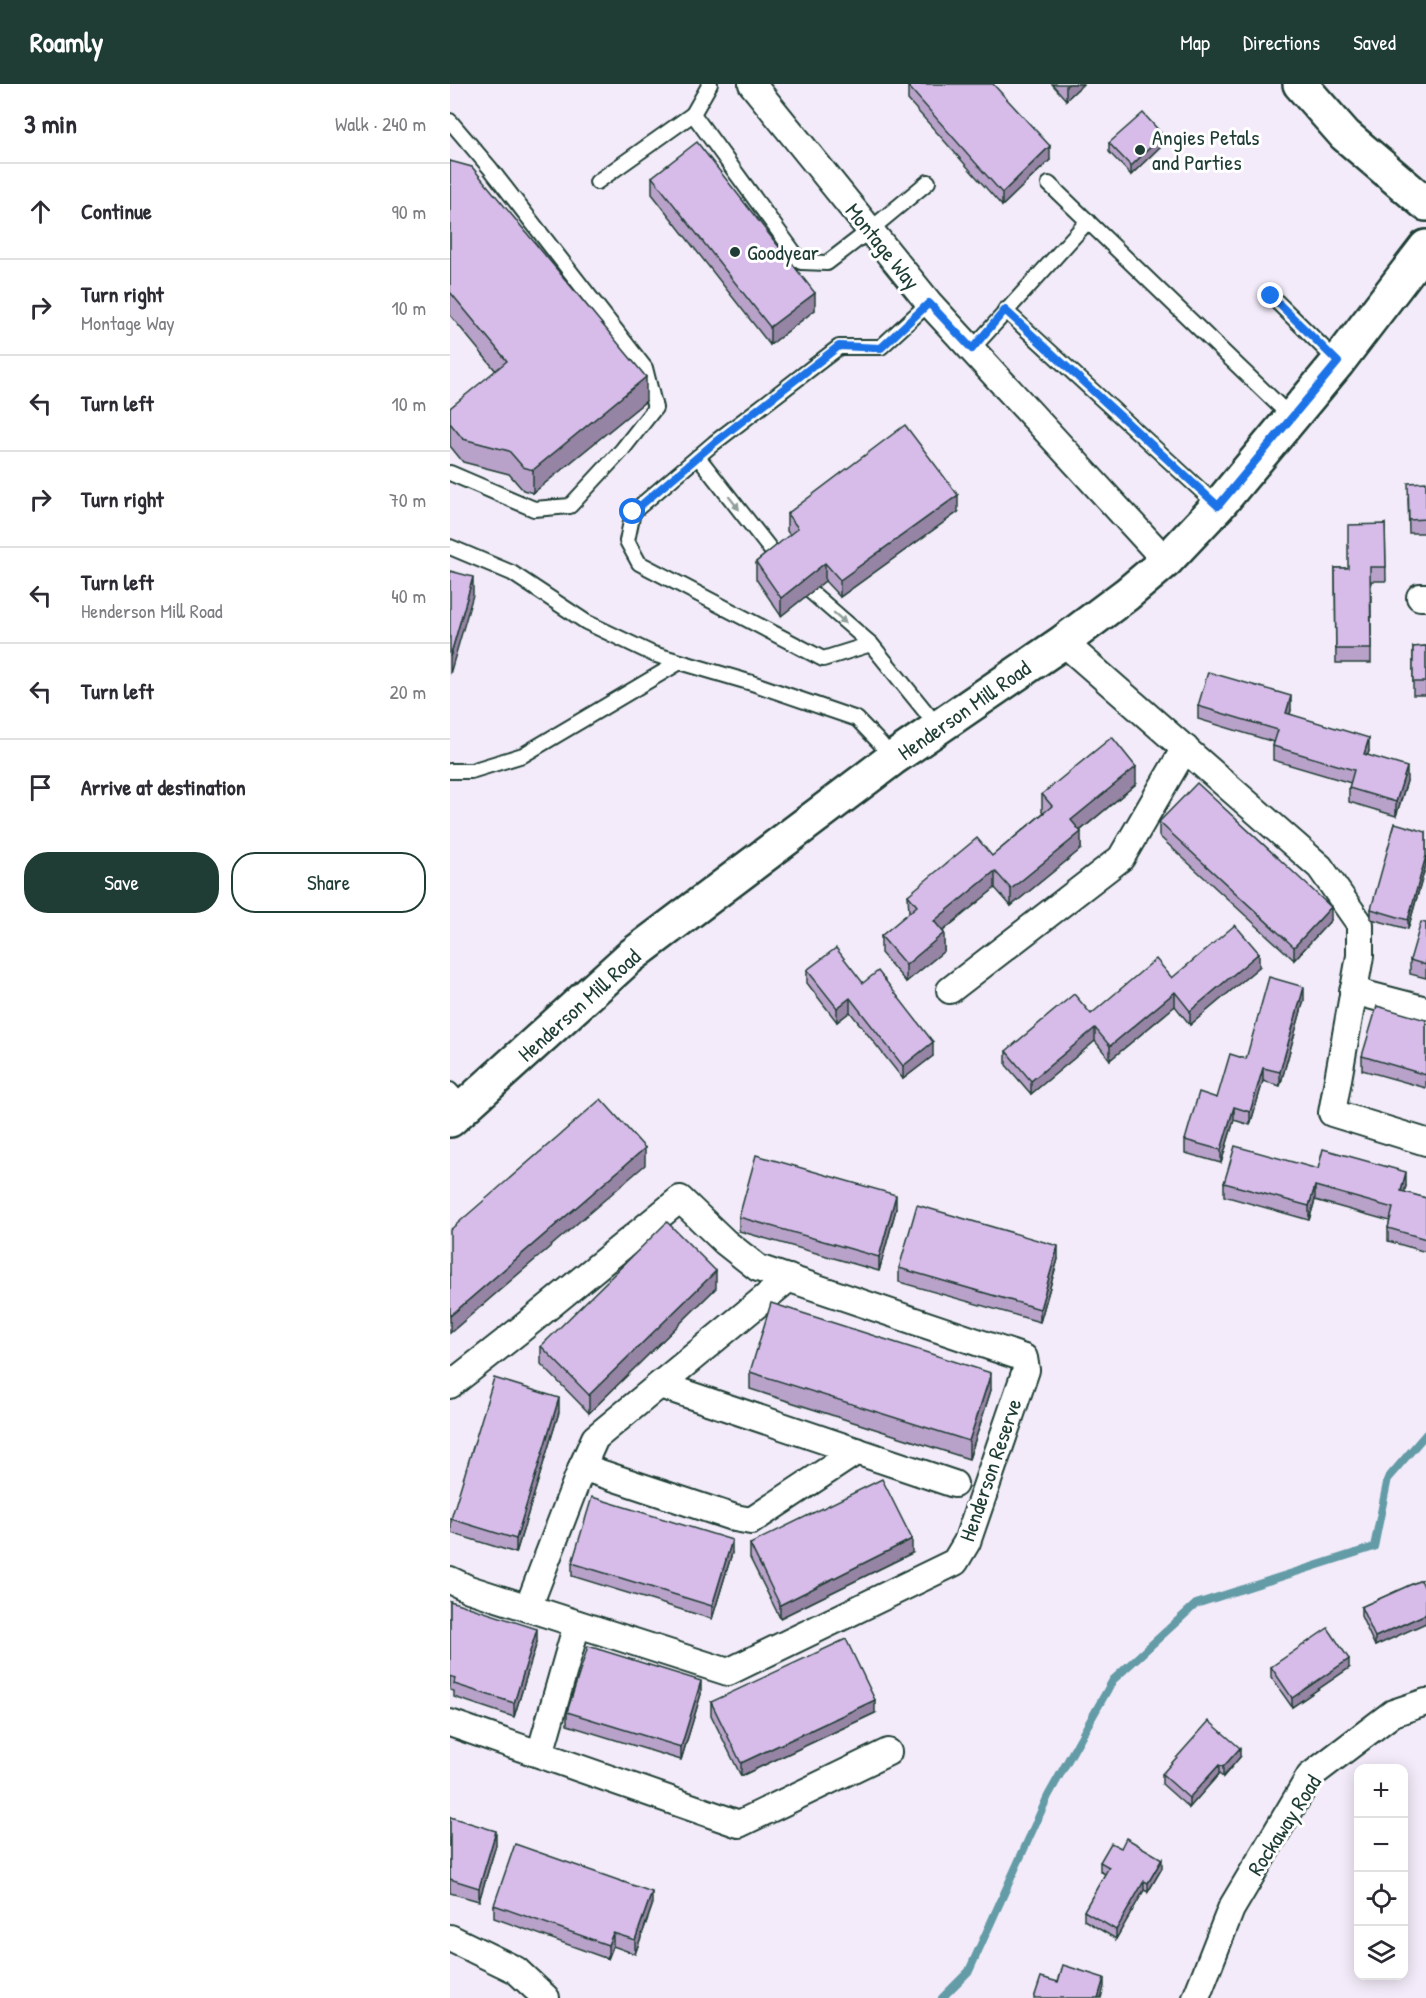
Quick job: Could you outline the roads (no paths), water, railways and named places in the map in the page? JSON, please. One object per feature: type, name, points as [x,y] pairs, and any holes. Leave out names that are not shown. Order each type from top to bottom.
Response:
[{"type":"street","name":"Montage Way","points":[[752,84],[929,303],[1166,561]]},
{"type":"street","points":[[1300,84],[1345,135],[1426,204]]},
{"type":"street","name":"Henderson Mill Road","points":[[455,1105],[632,956],[892,759],[1063,642],[1127,594],[1181,548],[1338,362],[1426,247]]},
{"type":"street","points":[[1063,642],[1320,867],[1327,876],[1360,924],[1360,956],[1332,1113],[1426,1142]]},
{"type":"street","points":[[950,990],[1121,858],[1185,748]]},
{"type":"street","points":[[1353,991],[1426,1010]]},
{"type":"street","name":"Henderson Reserve","points":[[450,1385],[680,1199],[725,1242],[758,1268],[1023,1358],[1026,1370],[967,1542],[956,1562],[728,1672],[468,1589],[450,1580]]},
{"type":"street","points":[[528,1608],[582,1467],[596,1438],[789,1278]]},
{"type":"street","name":"Henderson Reserve","points":[[660,1385],[954,1484]]},
{"type":"street","points":[[582,1467],[735,1518],[751,1521],[857,1451]]},
{"type":"street","points":[[540,1754],[577,1624]]},
{"type":"street","name":"Rockaway Road","points":[[1196,1998],[1231,1909],[1310,1776],[1393,1713],[1426,1702]]},
{"type":"street","points":[[450,1723],[739,1824],[888,1752]]},
{"type":"street","points":[[450,1938],[516,1970],[546,1998]]},
{"type":"lane","points":[[597,182],[693,114],[710,84]]},
{"type":"lane","points":[[693,114],[801,262],[826,263],[928,182]]},
{"type":"lane","points":[[450,120],[645,368],[655,408],[622,450],[570,506],[534,509],[450,473]]},
{"type":"lane","points":[[1049,184],[1292,417]]},
{"type":"lane","points":[[972,349],[1088,221]]},
{"type":"lane","points":[[1271,296],[1338,362]]},
{"type":"lane","points":[[871,644],[823,659],[639,563],[627,541],[633,512],[698,457],[839,346],[881,348],[929,303]]},
{"type":"lane","points":[[1005,310],[1218,506]]},
{"type":"lane","points":[[698,457],[778,559]]},
{"type":"lane","points":[[450,547],[512,573],[586,622],[653,654],[752,683],[857,719],[892,759]]},
{"type":"lane","points":[[810,591],[871,644],[938,727]]},
{"type":"lane","points":[[450,771],[471,771],[523,755],[680,662]]},
{"type":"waterway","points":[[942,1998],[969,1971],[1048,1796],[1113,1680],[1196,1604],[1374,1547],[1388,1478],[1426,1434]]},
{"type":"place","name":"Angies Petals and Parties","points":[[1140,150]]},
{"type":"place","name":"Goodyear","points":[[735,252]]}]
